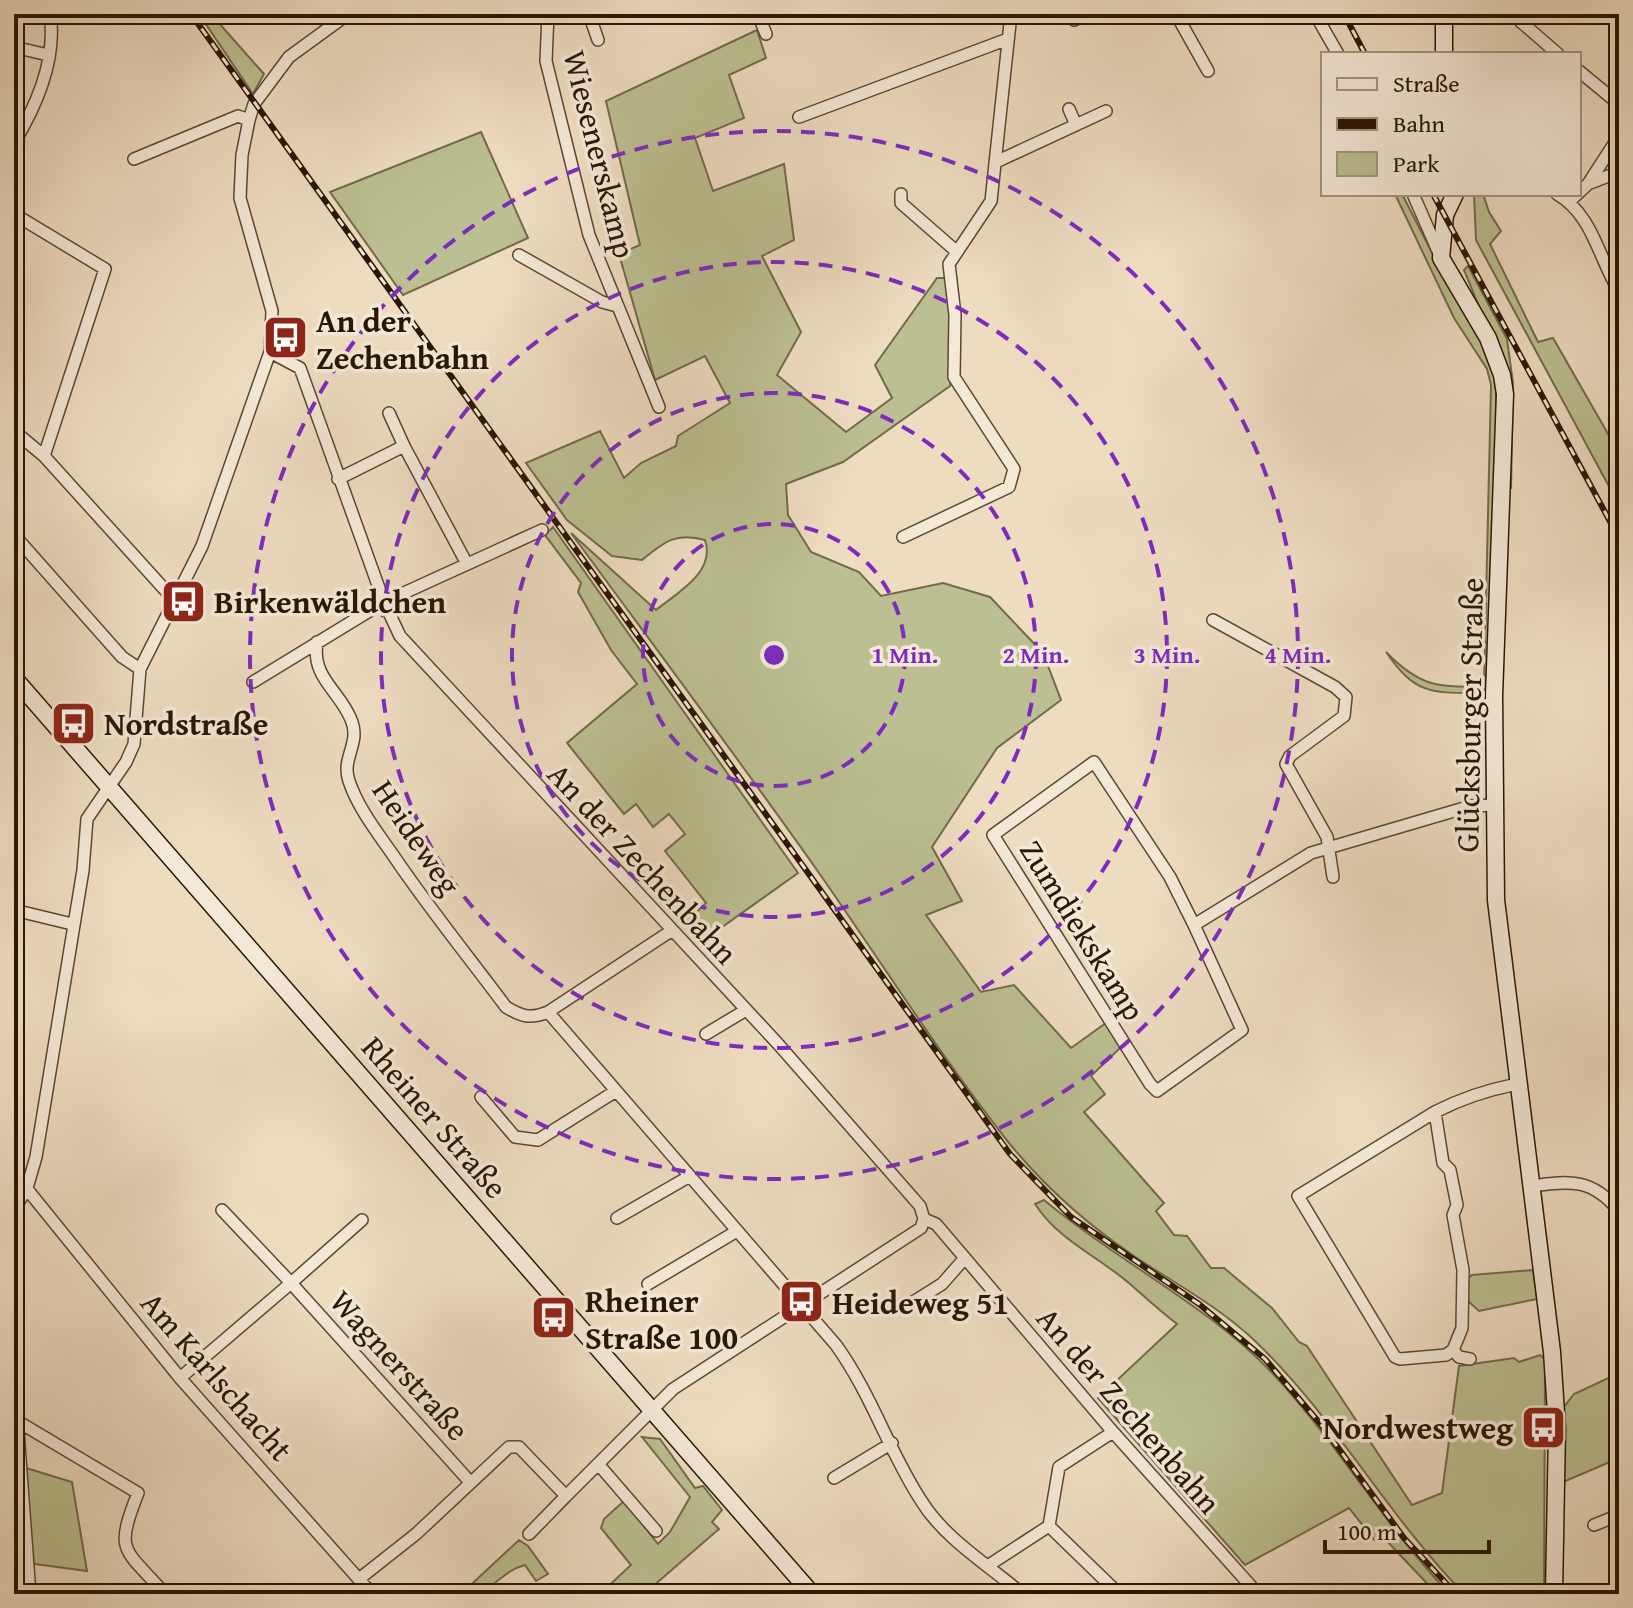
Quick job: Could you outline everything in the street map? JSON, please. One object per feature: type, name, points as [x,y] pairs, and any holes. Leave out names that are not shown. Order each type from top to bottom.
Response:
[{"type":"main road","points":[[1444,14],[1444,52]]},
{"type":"main road","points":[[1441,258],[1445,215],[1454,196]]},
{"type":"main road","name":"Glücksburger Straße","points":[[1441,258],[1488,338],[1502,375],[1505,394],[1494,696],[1497,916],[1554,1378],[1554,1594]]},
{"type":"main road","name":"Rheiner Straße","points":[[14,678],[651,1413],[812,1594]]},
{"type":"street","points":[[14,143],[41,91],[53,34],[50,14]]},
{"type":"street","points":[[14,1210],[27,1188],[36,1157],[83,870],[87,819],[134,744],[140,669],[175,601],[225,487],[270,352],[272,311],[240,198],[242,155],[249,120],[254,104],[289,57],[348,14]]},
{"type":"street","name":"Wiesenerskamp","points":[[548,14],[546,61],[589,235],[659,407]]},
{"type":"street","name":"Wiesenerskamp","points":[[589,14],[598,40]]},
{"type":"street","points":[[758,14],[766,34]]},
{"type":"street","points":[[903,537],[1009,487],[1014,477],[1014,469],[954,377],[955,315],[949,264],[991,201],[998,161],[1011,14]]},
{"type":"street","points":[[1074,20],[1088,14]]},
{"type":"street","points":[[1176,14],[1208,71]]},
{"type":"street","points":[[1315,14],[1337,52]]},
{"type":"street","points":[[1517,14],[1521,22],[1556,52]]},
{"type":"street","points":[[799,117],[1008,39]]},
{"type":"street","points":[[14,47],[48,55]]},
{"type":"street","points":[[1581,73],[1619,104]]},
{"type":"street","points":[[1069,109],[1076,125]]},
{"type":"street","points":[[998,161],[1106,111]]},
{"type":"street","points":[[134,159],[238,116],[249,120]]},
{"type":"street","points":[[1581,191],[1619,136]]},
{"type":"street","points":[[1588,184],[1619,172]]},
{"type":"street","points":[[901,194],[901,203],[956,251]]},
{"type":"street","points":[[1414,196],[1441,258]]},
{"type":"street","points":[[1562,196],[1571,200],[1600,248],[1601,262],[1619,291]]},
{"type":"street","points":[[1571,200],[1575,196]]},
{"type":"street","points":[[14,214],[105,269],[44,456]]},
{"type":"street","name":"Wiesenerskamp","points":[[519,255],[602,302],[617,306]]},
{"type":"street","name":"An der Zechenbahn","points":[[270,352],[300,368],[384,602],[400,636],[418,660],[746,1010],[920,1206],[924,1219],[936,1224],[1113,1432],[1258,1594]]},
{"type":"street","points":[[389,413],[467,564]]},
{"type":"street","points":[[14,431],[44,456],[175,601]]},
{"type":"street","points":[[338,479],[404,446]]},
{"type":"street","points":[[253,682],[384,602],[542,530]]},
{"type":"street","points":[[14,535],[122,657],[140,669]]},
{"type":"street","points":[[1213,620],[1335,687],[1346,697],[1344,716],[1290,756],[1286,764],[1330,847],[1333,877]]},
{"type":"street","name":"Heideweg","points":[[317,642],[316,665],[352,721],[355,735],[345,767],[369,820],[506,1007],[520,1016],[534,1018],[548,1012]]},
{"type":"street","name":"Zumdiekskamp","points":[[1094,762],[1170,877],[1194,925],[1242,1030],[1157,1091],[993,835],[1094,762]]},
{"type":"street","points":[[1194,925],[1311,853],[1471,806],[1495,805]]},
{"type":"street","points":[[14,910],[72,924]]},
{"type":"street","points":[[671,931],[548,1012],[856,1373],[921,1502],[936,1520],[1022,1594]]},
{"type":"street","name":"An der Zechenbahn","points":[[706,1034],[746,1010]]},
{"type":"street","points":[[1453,1350],[1428,1358],[1395,1357],[1342,1274],[1298,1196],[1435,1112],[1477,1092],[1517,1084]]},
{"type":"street","points":[[481,1097],[515,1137],[538,1140],[616,1091]]},
{"type":"street","points":[[1435,1112],[1443,1163],[1450,1170],[1457,1205],[1453,1215],[1463,1270],[1462,1328],[1453,1350]]},
{"type":"street","name":"Am Karlschacht","points":[[14,1173],[180,1378],[372,1594]]},
{"type":"street","points":[[617,1218],[690,1176]]},
{"type":"street","points":[[1532,1186],[1583,1182],[1606,1196],[1619,1211]]},
{"type":"street","name":"Wagnerstraße","points":[[222,1210],[470,1482]]},
{"type":"street","points":[[529,1534],[673,1389],[921,1228],[924,1219]]},
{"type":"street","name":"Wagnerstraße","points":[[180,1378],[362,1220]]},
{"type":"street","points":[[648,1284],[737,1231]]},
{"type":"street","points":[[907,1306],[942,1284],[964,1259]]},
{"type":"street","points":[[14,1270],[14,1291]]},
{"type":"street","points":[[1453,1350],[1459,1357],[1470,1359]]},
{"type":"street","points":[[14,1377],[30,1594]]},
{"type":"street","points":[[17,1421],[138,1493],[123,1531],[124,1542],[127,1551],[165,1594]]},
{"type":"street","points":[[989,1565],[1049,1526],[1059,1467],[1113,1432]]},
{"type":"street","points":[[834,1478],[892,1443]]},
{"type":"street","name":"Wagnerstraße","points":[[359,1579],[416,1534],[514,1445],[566,1496]]},
{"type":"street","points":[[599,1465],[656,1531]]},
{"type":"street","points":[[1594,1525],[1619,1515]]},
{"type":"street","points":[[1049,1526],[1119,1594]]},
{"type":"green space","points":[[199,14],[211,14],[264,74],[253,94]]},
{"type":"green space","points":[[757,30],[766,58],[729,75],[744,118],[695,138],[713,191],[784,164],[794,240],[762,256],[801,332],[777,375],[846,432],[892,398],[875,365],[937,278],[949,278],[953,355],[950,386],[843,462],[786,484],[788,515],[811,552],[859,572],[881,596],[943,583],[990,597],[1043,653],[1061,700],[997,748],[932,847],[962,901],[926,915],[981,992],[1014,985],[1071,1048],[1106,1023],[1121,1047],[1091,1076],[1105,1094],[1084,1112],[1164,1203],[1156,1211],[1174,1235],[1187,1236],[1211,1268],[1224,1268],[1272,1308],[1299,1342],[1307,1346],[1412,1505],[1442,1493],[1459,1366],[1514,1358],[1519,1362],[1540,1355],[1545,1359],[1544,1594],[1464,1594],[1410,1532],[1310,1401],[1254,1340],[1211,1306],[1100,1231],[1067,1204],[1023,1159],[959,1077],[788,830],[571,533],[656,610],[684,589],[700,572],[707,551],[705,540],[686,537],[671,540],[642,560],[612,556],[567,520],[526,463],[600,431],[624,478],[641,463],[676,446],[678,436],[730,403],[705,356],[655,380],[619,254],[640,245],[606,101]]},
{"type":"green space","points":[[481,132],[528,238],[403,295],[330,192]]},
{"type":"green space","points":[[1396,196],[1403,196],[1445,278],[1454,287],[1485,349],[1496,381],[1487,688],[1479,693],[1425,688],[1406,676],[1386,652],[1409,672],[1430,682],[1484,686],[1491,385],[1487,369],[1454,318]]},
{"type":"green space","points":[[1474,196],[1484,196],[1501,231],[1490,244],[1538,342],[1553,338],[1619,453],[1619,505],[1476,240]]},
{"type":"green space","points":[[1468,266],[1507,339],[1513,383],[1511,489],[1490,333],[1464,270]]},
{"type":"green space","points":[[553,527],[798,873],[704,940],[686,922],[706,903],[665,851],[685,834],[669,814],[653,827],[636,804],[624,814],[567,743],[637,684],[611,650],[578,592],[581,583],[545,535]]},
{"type":"green space","points":[[1044,1200],[1222,1328],[1275,1376],[1404,1541],[1450,1594],[1437,1594],[1384,1538],[1376,1542],[1349,1508],[1245,1565],[1098,1398],[1177,1324],[1118,1274],[1055,1228],[1035,1204]]},
{"type":"green space","points":[[1533,1270],[1537,1299],[1479,1311],[1468,1301],[1467,1279],[1472,1275]]},
{"type":"green space","points":[[1619,1373],[1619,1458],[1561,1483],[1563,1408],[1574,1394]]},
{"type":"green space","points":[[642,1437],[660,1439],[695,1488],[703,1486],[722,1510],[712,1522],[719,1529],[644,1594],[600,1594],[631,1565],[601,1528],[604,1519],[624,1501],[658,1544],[670,1532],[690,1497]]},
{"type":"green space","points":[[26,1468],[72,1482],[87,1571],[20,1562],[22,1594],[14,1594],[14,1529],[30,1526]]},
{"type":"green space","points":[[519,1540],[528,1546],[548,1574],[536,1581],[525,1565],[482,1591],[461,1594]]},
{"type":"railway","points":[[191,14],[1010,1154],[1071,1217],[1199,1304],[1265,1359],[1323,1427],[1404,1538],[1456,1594]]},
{"type":"railway","points":[[1344,14],[1364,52]]},
{"type":"railway","points":[[1434,196],[1619,538]]},
{"type":"place","name":"An der Zechenbahn","points":[[285,338]]},
{"type":"place","name":"Birkenwäldchen","points":[[183,601]]},
{"type":"place","name":"Nordstraße","points":[[73,723]]},
{"type":"place","name":"Heideweg 51","points":[[801,1302]]},
{"type":"place","name":"Rheiner Straße 100","points":[[554,1318]]},
{"type":"place","name":"Nordwestweg","points":[[1544,1427]]}]
